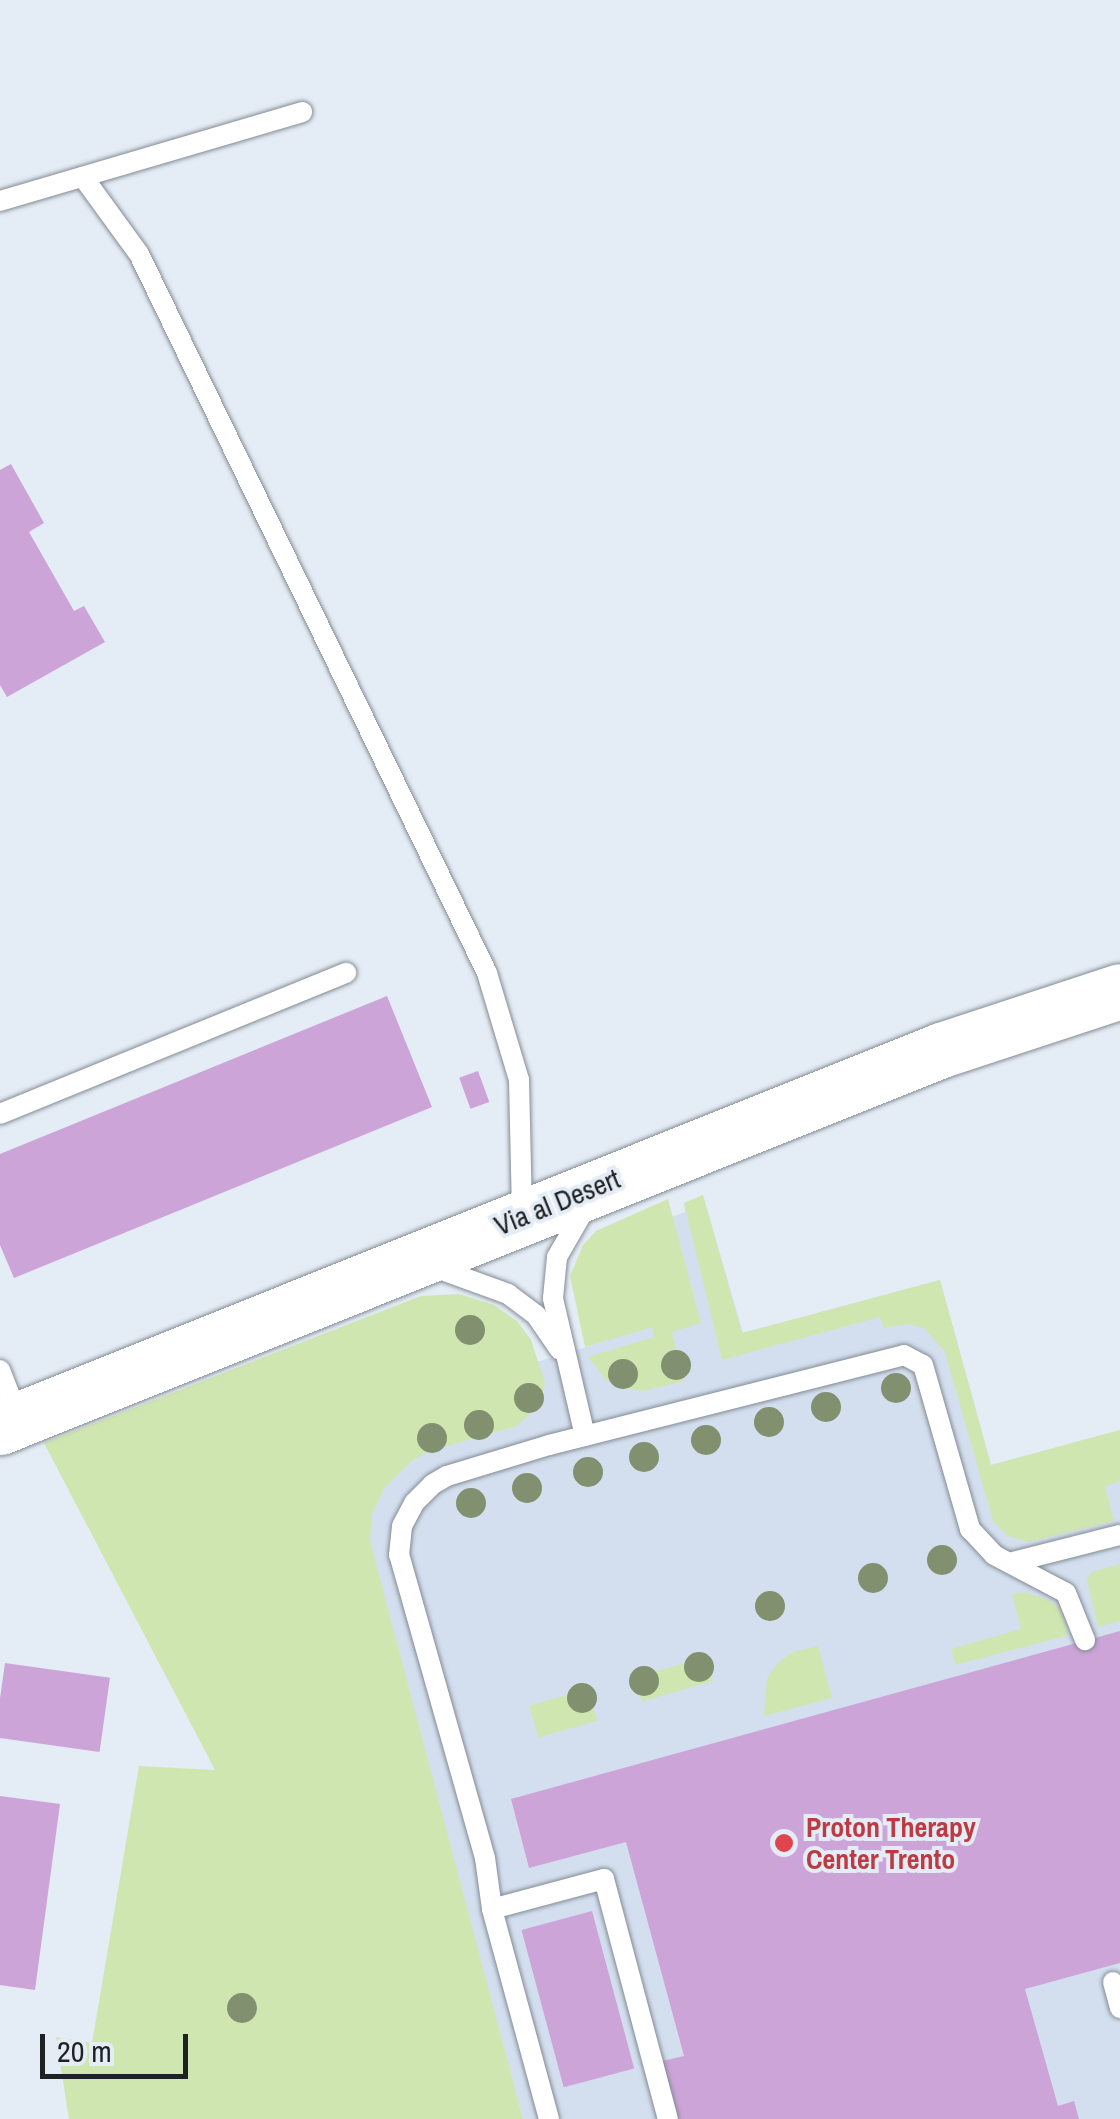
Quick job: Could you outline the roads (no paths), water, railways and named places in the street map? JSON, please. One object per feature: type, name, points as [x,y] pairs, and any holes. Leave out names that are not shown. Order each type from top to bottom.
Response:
[{"type":"street","name":"Via al Desert","points":[[6,1405],[413,1260],[941,1050],[1120,991]]},
{"type":"lane","points":[[0,201],[302,112]]},
{"type":"lane","points":[[83,177],[139,254],[487,972],[519,1080],[522,1216]]},
{"type":"lane","points":[[0,1114],[346,972]]},
{"type":"lane","points":[[585,1436],[553,1298],[558,1258],[600,1184]]},
{"type":"lane","points":[[413,1260],[508,1294],[536,1315],[563,1354]]},
{"type":"lane","points":[[549,2119],[492,1909],[486,1858],[399,1555],[402,1526],[414,1503],[434,1484],[446,1476],[585,1436],[904,1355],[923,1366],[970,1529],[994,1555],[1066,1593],[1085,1640]]},
{"type":"lane","points":[[1013,1562],[1120,1536]]},
{"type":"lane","points":[[492,1909],[604,1879],[668,2119]]},
{"type":"lane","points":[[1113,1982],[1120,2008]]},
{"type":"place","name":"Proton Therapy Center Trento","points":[[784,1843]]}]
